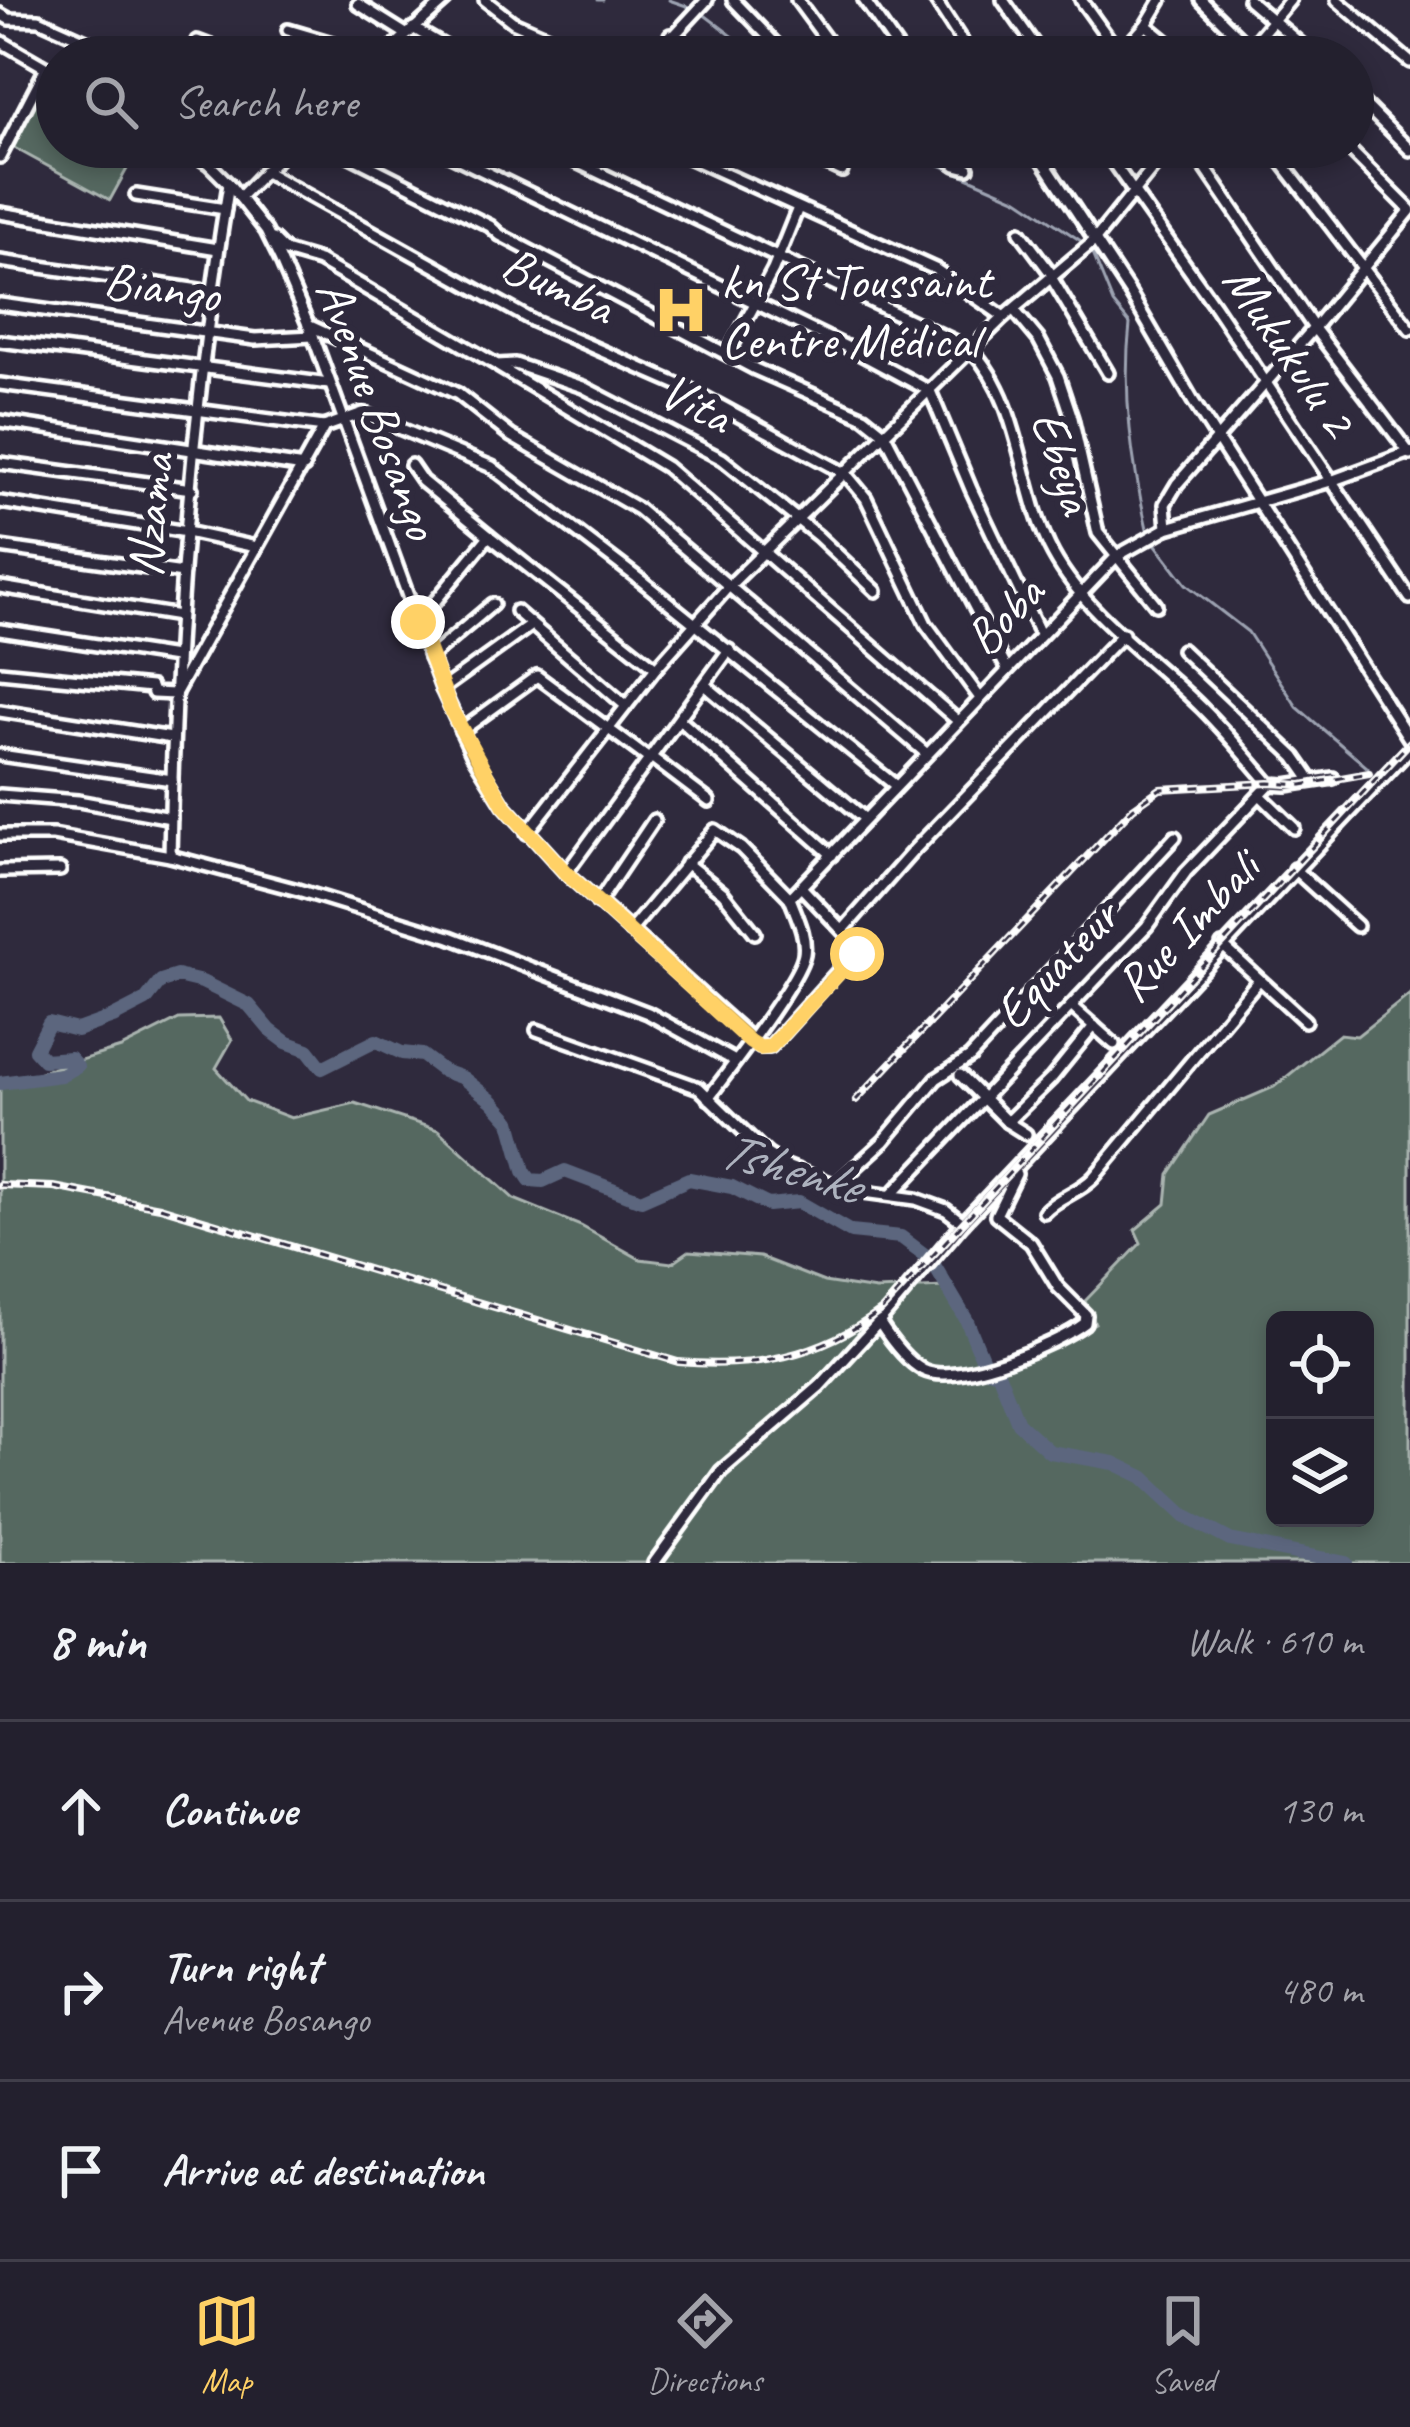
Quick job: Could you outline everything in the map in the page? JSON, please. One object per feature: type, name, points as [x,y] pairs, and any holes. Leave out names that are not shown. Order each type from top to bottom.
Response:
[{"type":"street","points":[[405,36],[446,0]]},
{"type":"street","points":[[485,0],[513,22],[545,36]]},
{"type":"street","points":[[670,35],[706,0]]},
{"type":"street","points":[[733,0],[768,36]]},
{"type":"street","points":[[797,0],[824,36]]},
{"type":"street","points":[[864,0],[889,36]]},
{"type":"street","points":[[935,0],[958,36]]},
{"type":"street","points":[[1004,0],[1028,36]]},
{"type":"street","points":[[1082,0],[1107,36]]},
{"type":"street","points":[[1137,36],[1161,0]]},
{"type":"street","points":[[1202,0],[1239,36]]},
{"type":"street","points":[[1249,0],[1292,36]]},
{"type":"street","points":[[1260,36],[1290,0]]},
{"type":"street","points":[[1337,0],[1410,62]]},
{"type":"street","points":[[358,4],[420,36]]},
{"type":"street","points":[[0,14],[9,20],[39,20],[75,36]]},
{"type":"street","points":[[1146,25],[1159,36]]},
{"type":"street","points":[[288,29],[310,36]]},
{"type":"street","points":[[0,41],[36,62]]},
{"type":"street","points":[[0,157],[12,128],[36,94]]},
{"type":"street","points":[[1374,114],[1410,150]]},
{"type":"street","points":[[0,121],[12,128]]},
{"type":"street","name":"Avenue Bosango","points":[[213,168],[266,231],[313,337],[442,689],[504,805],[566,873],[750,1042]]},
{"type":"street","points":[[240,197],[267,168]]},
{"type":"street","points":[[374,168],[755,369],[855,412],[884,433],[1007,669]]},
{"type":"street","points":[[477,168],[930,391],[1040,634]]},
{"type":"street","points":[[591,168],[971,349]]},
{"type":"street","points":[[711,168],[935,269],[1009,314],[1039,340],[1072,418],[1099,533],[1156,605]]},
{"type":"street","points":[[836,168],[842,171]]},
{"type":"street","points":[[1046,168],[1089,245],[1120,278],[1410,740]]},
{"type":"street","name":"Mukukulu 2","points":[[1116,168],[1214,305],[1410,598]]},
{"type":"street","points":[[527,833],[656,668],[730,586],[971,349],[1089,245],[1153,168]]},
{"type":"street","points":[[1204,168],[1314,328],[1410,453]]},
{"type":"street","points":[[1286,168],[1410,329]]},
{"type":"street","points":[[1167,528],[1165,504],[1170,495],[1410,211],[1368,168]]},
{"type":"street","name":"Bumba","points":[[264,171],[533,322],[691,390],[846,474],[866,499],[926,624],[980,698]]},
{"type":"street","name":"Nzama","points":[[170,856],[175,657],[208,333],[229,184]]},
{"type":"street","points":[[136,195],[225,209]]},
{"type":"street","points":[[729,352],[798,208]]},
{"type":"street","points":[[0,213],[218,249]]},
{"type":"street","name":"Vita","points":[[266,231],[285,251],[319,261],[497,365],[514,364],[556,376],[734,466],[876,590]]},
{"type":"street","points":[[1020,232],[1108,373]]},
{"type":"street","points":[[0,261],[214,292]]},
{"type":"street","name":"Biango","points":[[0,304],[276,341],[313,337]]},
{"type":"street","points":[[308,325],[458,394],[511,436],[638,508],[926,754]]},
{"type":"street","points":[[0,341],[329,384]]},
{"type":"street","name":"Ebeya","points":[[971,349],[996,386],[1010,420],[1050,548],[1080,592],[1204,710],[1270,784]]},
{"type":"street","points":[[497,365],[666,467],[958,721]]},
{"type":"street","points":[[0,384],[324,427],[362,413],[480,459],[729,650],[896,786]]},
{"type":"street","points":[[0,421],[304,467]]},
{"type":"street","points":[[0,672],[151,686],[153,693],[175,694],[324,427]]},
{"type":"street","name":"Boba","points":[[790,898],[1117,556],[1167,528],[1410,453]]},
{"type":"street","points":[[0,463],[192,489]]},
{"type":"street","points":[[411,465],[422,481],[656,668]]},
{"type":"street","points":[[0,502],[256,547]]},
{"type":"street","points":[[418,622],[489,536]]},
{"type":"street","points":[[0,547],[183,573]]},
{"type":"street","points":[[0,587],[179,616]]},
{"type":"street","points":[[430,657],[493,604]]},
{"type":"street","points":[[515,611],[626,706]]},
{"type":"street","points":[[442,689],[531,625]]},
{"type":"street","points":[[0,630],[175,657]]},
{"type":"street","points":[[843,930],[1123,634]]},
{"type":"street","points":[[566,873],[729,650]]},
{"type":"street","points":[[1182,650],[1295,757],[1311,780]]},
{"type":"street","points":[[461,731],[535,676],[709,801]]},
{"type":"street","points":[[706,686],[866,819]]},
{"type":"street","points":[[0,711],[172,738]]},
{"type":"street","points":[[680,720],[832,855]]},
{"type":"street","name":"Rue Imbali","points":[[654,1563],[721,1471],[820,1386],[963,1223],[1410,749]]},
{"type":"street","points":[[0,755],[172,780]]},
{"type":"street","points":[[1270,784],[1334,778]]},
{"type":"street","name":"Equateur","points":[[892,1194],[1147,926],[1186,872],[1270,784]]},
{"type":"street","points":[[0,795],[78,801],[170,818]]},
{"type":"street","points":[[1260,795],[1294,828]]},
{"type":"street","points":[[598,903],[654,820]]},
{"type":"street","points":[[630,932],[711,832],[720,832],[790,898],[803,937],[804,957],[708,1097]]},
{"type":"street","points":[[0,835],[53,835],[170,856],[298,890],[450,937],[667,1021],[735,1061]]},
{"type":"street","points":[[836,1185],[883,1142],[936,1079],[970,1057],[1175,837]]},
{"type":"street","points":[[686,863],[723,893],[755,933]]},
{"type":"street","points":[[1294,869],[1358,926]]},
{"type":"street","points":[[0,871],[60,870]]},
{"type":"street","points":[[750,1042],[770,1047],[857,954],[857,943],[801,887]]},
{"type":"street","points":[[1222,946],[1305,1021]]},
{"type":"street","points":[[1044,1212],[1094,1177],[1258,982]]},
{"type":"street","points":[[1071,1006],[1114,1044]]},
{"type":"street","points":[[1007,1122],[1061,1068],[1094,1026]]},
{"type":"street","points":[[537,1030],[699,1088],[766,1154],[786,1166],[836,1185],[932,1204],[963,1223]]},
{"type":"street","points":[[960,1075],[1007,1122],[1026,1134]]},
{"type":"street","points":[[879,1322],[925,1371],[952,1373],[1023,1356],[1076,1330],[1087,1319],[1058,1287],[1031,1243],[996,1215],[1024,1158]]},
{"type":"green space","points":[[36,93],[36,160],[7,144]]},
{"type":"green space","points":[[51,168],[128,168],[110,200]]},
{"type":"green space","points":[[1410,994],[1410,1563],[0,1563],[0,1084],[121,1048],[179,1019],[219,1018],[232,1040],[216,1068],[246,1101],[291,1118],[355,1103],[438,1130],[514,1199],[581,1226],[640,1259],[672,1263],[689,1251],[760,1257],[824,1282],[876,1290],[944,1287],[983,1359],[1020,1361],[1095,1323],[1085,1301],[1141,1243],[1135,1230],[1166,1204],[1169,1174],[1209,1115],[1274,1087],[1340,1034],[1357,1036]]},
{"type":"waterway","points":[[598,0],[603,0]]},
{"type":"waterway","points":[[669,0],[698,10],[732,36]]},
{"type":"waterway","points":[[946,168],[1018,199],[1084,243]]},
{"type":"waterway","points":[[1091,249],[1113,303],[1130,324],[1130,429],[1148,533]]},
{"type":"waterway","points":[[1153,541],[1186,584],[1248,632],[1297,707],[1368,768]]},
{"type":"waterway","name":"Tshenke","points":[[0,1083],[61,1075],[77,1066],[70,1058],[44,1060],[35,1050],[49,1023],[77,1030],[113,1017],[146,1000],[161,981],[177,976],[202,982],[249,1005],[270,1030],[308,1050],[322,1068],[376,1041],[402,1053],[422,1055],[443,1071],[463,1078],[510,1121],[530,1180],[543,1181],[565,1171],[641,1200],[689,1179],[732,1187],[768,1205],[799,1202],[851,1232],[901,1237],[925,1255]]},
{"type":"waterway","name":"Tshenke","points":[[934,1265],[966,1319],[987,1370],[998,1372],[1018,1423],[1050,1452],[1114,1463],[1143,1477],[1186,1517],[1230,1540],[1346,1563]]},
{"type":"railway","points":[[0,1185],[54,1187],[160,1207],[678,1362],[759,1361],[810,1349],[882,1310],[1410,742]]},
{"type":"railway","points":[[856,1100],[1133,808],[1160,789],[1302,785],[1369,773]]},
{"type":"place","name":"kn St Toussaint Centre Médical","points":[[681,310]]},
{"type":"route","points":[[418,622],[451,710],[504,805],[566,873],[750,1042],[770,1047],[857,954]]}]
